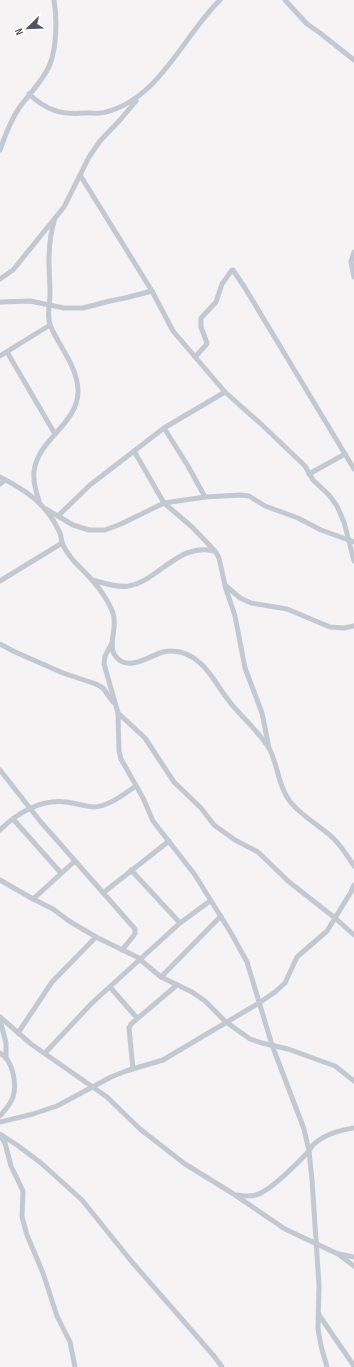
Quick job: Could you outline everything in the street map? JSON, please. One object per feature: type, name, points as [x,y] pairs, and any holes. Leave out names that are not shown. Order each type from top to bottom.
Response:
[{"type":"street","points":[[0,150],[9,125],[18,109],[42,78],[50,64],[56,34],[54,0]]},
{"type":"street","points":[[0,279],[13,270],[64,207],[89,157],[100,141],[154,82],[205,14],[220,0]]},
{"type":"street","points":[[285,0],[307,24],[354,60]]},
{"type":"street","points":[[30,94],[39,104],[56,112],[73,114],[105,113],[121,107],[142,94]]},
{"type":"street","points":[[80,175],[152,290],[173,331],[225,392],[305,466],[312,480],[329,495],[337,506],[351,541],[354,561]]},
{"type":"street","points":[[39,502],[34,484],[34,471],[44,446],[66,421],[74,408],[78,391],[75,374],[68,357],[50,326],[48,312],[50,295],[49,259],[54,218]]},
{"type":"street","points":[[354,252],[351,262],[354,277]]},
{"type":"street","points":[[195,357],[207,343],[201,326],[202,315],[216,302],[222,284],[233,270],[354,469]]},
{"type":"street","points":[[0,302],[30,301],[64,308],[83,308],[152,290]]},
{"type":"street","points":[[0,356],[50,326]]},
{"type":"street","points":[[7,352],[55,434]]},
{"type":"street","points":[[58,516],[90,486],[164,428],[225,392]]},
{"type":"street","points":[[164,428],[188,466],[204,497]]},
{"type":"street","points":[[134,451],[164,503],[192,527],[219,558],[225,585],[235,616],[245,668],[262,713],[269,748],[284,792],[292,804],[334,839],[354,867]]},
{"type":"street","points":[[309,474],[345,454]]},
{"type":"street","points":[[0,484],[3,478],[23,489],[39,502],[59,532],[62,543],[77,565],[92,580],[105,597],[114,615],[115,629],[112,643],[105,656],[104,664],[118,713],[119,751],[121,759],[153,820],[195,875],[210,901],[221,916],[247,962],[272,1045],[304,1129],[309,1151],[319,1285],[319,1334],[328,1367]]},
{"type":"street","points":[[44,508],[73,525],[89,530],[105,530],[121,524],[164,503],[204,497],[241,495],[249,496],[265,506],[285,512],[321,530],[351,541]]},
{"type":"street","points":[[0,581],[62,543]]},
{"type":"street","points":[[92,580],[116,586],[131,586],[188,552],[198,549],[214,551]]},
{"type":"street","points":[[225,585],[240,598],[251,603],[287,609],[330,627],[344,628],[354,626]]},
{"type":"street","points":[[112,643],[114,654],[122,661],[130,664],[163,652],[171,651],[187,654],[193,658],[205,668],[229,702],[269,748]]},
{"type":"street","points":[[0,644],[63,674],[96,684],[103,688],[118,713],[145,738],[174,782],[201,808],[214,825],[235,840],[258,852],[288,881],[354,935]]},
{"type":"street","points":[[0,770],[29,808],[135,929],[135,934],[122,950]]},
{"type":"street","points":[[0,830],[29,808],[50,802],[63,801],[93,807],[103,805],[136,786]]},
{"type":"street","points":[[13,819],[61,873]]},
{"type":"street","points":[[103,893],[169,841]]},
{"type":"street","points":[[33,899],[75,861]]},
{"type":"street","points":[[132,870],[180,923]]},
{"type":"street","points":[[0,880],[53,909],[96,937],[140,959],[161,977],[192,992],[206,1001],[226,1022],[250,1039],[288,1049],[335,1066],[354,1081]]},
{"type":"street","points":[[0,1122],[57,1106],[111,1077],[163,1060],[260,1003],[276,992],[285,983],[297,957],[327,931],[354,885]]},
{"type":"street","points":[[45,1053],[92,1003],[180,923],[210,901]]},
{"type":"street","points":[[161,977],[221,916]]},
{"type":"street","points":[[18,1033],[52,982],[96,937]]},
{"type":"street","points":[[133,1069],[129,1028],[131,1024],[136,1018],[177,985]]},
{"type":"street","points":[[110,987],[136,1018]]},
{"type":"street","points":[[0,1017],[30,1044],[107,1096],[140,1129],[185,1164],[232,1193],[285,1229],[338,1254],[354,1266]]},
{"type":"street","points":[[0,1020],[6,1044],[6,1058],[13,1076],[14,1087],[11,1103],[0,1116]]},
{"type":"street","points":[[0,1053],[6,1058]]},
{"type":"street","points":[[232,1193],[244,1196],[257,1195],[293,1167],[314,1144],[321,1139],[334,1133],[354,1128]]},
{"type":"street","points":[[0,1135],[6,1143],[11,1166],[22,1186],[24,1195],[22,1217],[24,1224],[43,1273],[57,1316],[70,1342],[75,1367]]},
{"type":"street","points":[[0,1135],[17,1145],[41,1163],[82,1200],[132,1262],[222,1367]]},
{"type":"street","points":[[338,1254],[354,1257]]},
{"type":"street","points":[[318,1314],[354,1366]]}]
